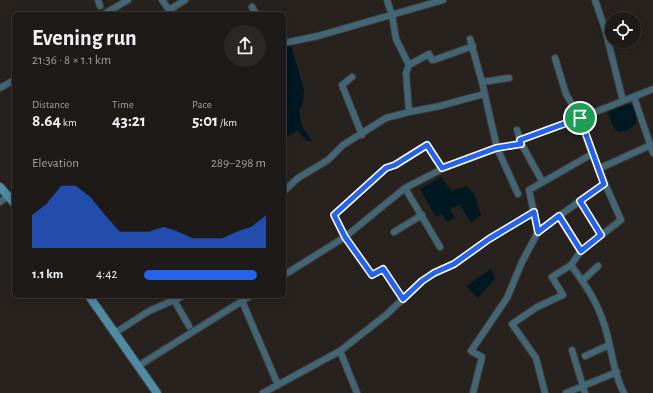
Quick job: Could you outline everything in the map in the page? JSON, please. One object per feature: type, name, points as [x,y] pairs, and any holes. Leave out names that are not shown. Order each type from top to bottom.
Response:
[{"type":"street","points":[[107,12],[128,0]]},
{"type":"street","points":[[162,0],[169,12],[185,0]]},
{"type":"street","points":[[387,0],[392,15],[396,39],[409,65]]},
{"type":"street","points":[[286,43],[318,36],[443,0]]},
{"type":"street","points":[[595,0],[605,29],[623,101]]},
{"type":"street","points":[[252,7],[255,12]]},
{"type":"street","points":[[409,112],[406,73],[409,65],[430,54],[432,60],[434,60],[471,42],[482,82],[496,148],[518,194]]},
{"type":"street","points":[[545,393],[536,358],[512,324],[537,307],[563,295],[552,277],[571,265],[581,251],[621,220],[604,184],[580,118],[566,94],[555,58]]},
{"type":"street","points":[[352,78],[342,85],[362,135]]},
{"type":"street","points":[[482,82],[509,78]]},
{"type":"street","points":[[0,88],[12,81]]},
{"type":"street","points":[[286,273],[345,237],[406,188],[442,168],[496,148],[520,142],[653,89]]},
{"type":"street","points":[[286,189],[298,178],[328,160],[343,146],[386,118],[484,94]]},
{"type":"street","points":[[634,97],[653,152]]},
{"type":"street","points":[[517,130],[520,142],[542,182]]},
{"type":"street","points":[[403,299],[383,269],[372,275],[345,237],[334,215],[386,168],[395,165],[427,145],[442,168]]},
{"type":"street","points":[[598,169],[651,145]]},
{"type":"street","points":[[538,232],[529,190],[592,154]]},
{"type":"street","points":[[473,393],[482,357],[472,351],[506,298],[522,262],[538,232],[604,184]]},
{"type":"street","points":[[0,187],[12,201]]},
{"type":"street","points":[[406,188],[440,247]]},
{"type":"street","points":[[0,202],[8,196]]},
{"type":"street","points":[[580,201],[601,235]]},
{"type":"street","points":[[263,393],[340,351],[386,315],[422,281],[434,273],[454,264],[489,239],[534,212]]},
{"type":"street","points":[[394,232],[422,215]]},
{"type":"street","points":[[559,216],[581,251]]},
{"type":"street","points":[[571,265],[589,289],[600,313],[616,372],[624,393]]},
{"type":"street","points":[[582,280],[598,266]]},
{"type":"street","points":[[90,298],[156,393]]},
{"type":"street","points":[[115,333],[149,311],[179,298]]},
{"type":"street","points":[[138,366],[247,298]]},
{"type":"street","points":[[174,301],[189,326]]},
{"type":"street","points":[[242,301],[278,384]]},
{"type":"street","points":[[585,356],[609,345]]},
{"type":"street","points":[[572,350],[584,393]]},
{"type":"street","points":[[340,351],[357,393]]},
{"type":"street","points":[[566,393],[616,372]]},
{"type":"water","points":[[289,43],[291,46],[304,89],[303,103],[299,110],[302,126],[312,141],[307,141],[297,130],[286,138],[286,45]]},
{"type":"water","points":[[628,104],[632,105],[637,112],[636,123],[628,130],[618,132],[612,125],[608,112]]},
{"type":"water","points":[[441,177],[452,191],[467,186],[474,194],[481,215],[471,223],[460,205],[450,209],[455,218],[447,222],[442,214],[436,217],[420,189]]},
{"type":"water","points":[[491,269],[495,279],[478,298],[466,286]]},
{"type":"route","points":[[580,118],[604,184],[580,201],[601,235],[581,251],[559,216],[538,232],[534,212],[489,239],[454,264],[434,273],[410,290],[403,299],[383,269],[372,275],[345,237],[334,215],[386,168],[395,165],[427,145],[442,168],[459,164],[496,148],[521,144],[520,140],[580,118]]}]
